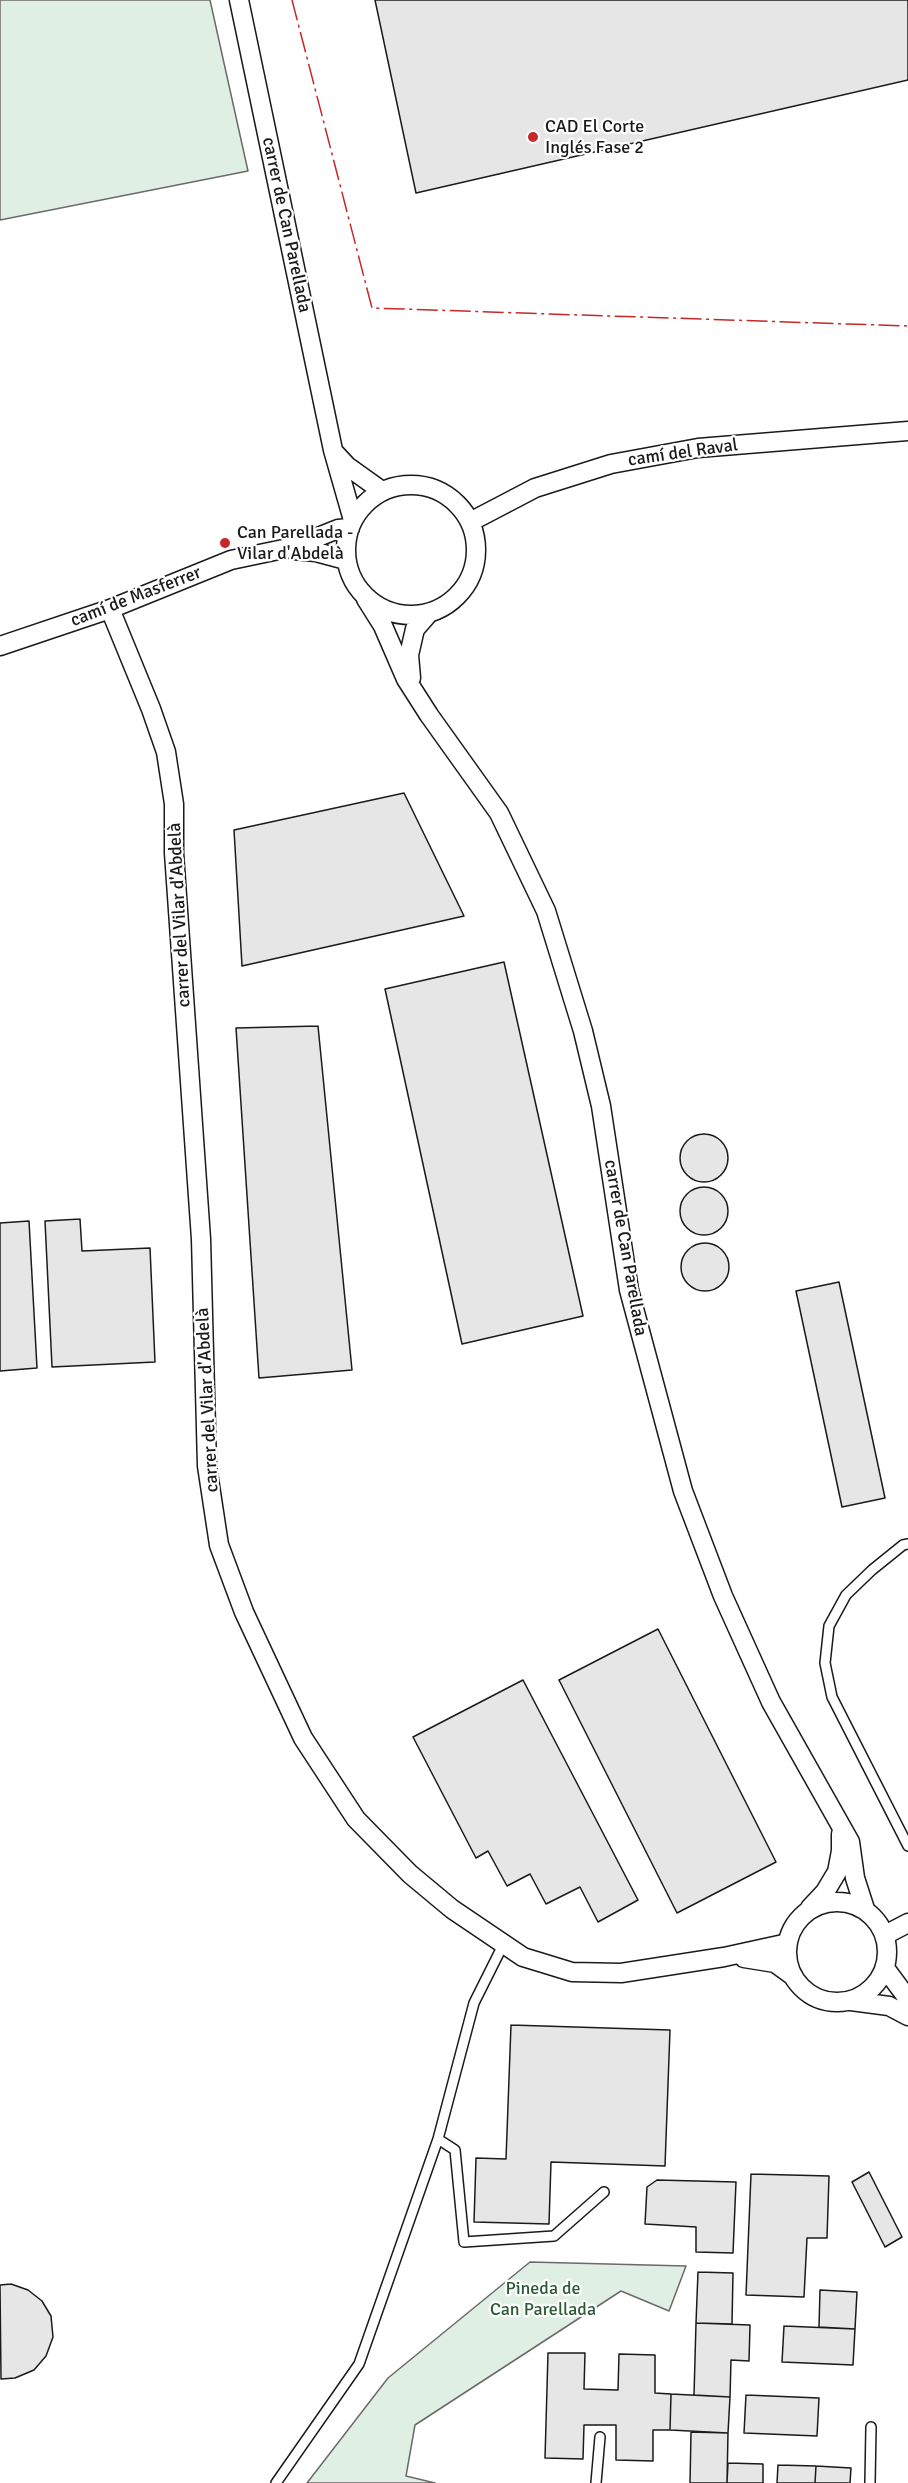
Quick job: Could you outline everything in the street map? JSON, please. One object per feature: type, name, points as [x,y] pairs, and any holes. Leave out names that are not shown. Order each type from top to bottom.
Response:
[{"type":"street","name":"carrer de Can Parellada","points":[[239,0],[333,450],[351,524]]},
{"type":"street","name":"camí del Raval","points":[[470,522],[535,488],[610,464],[698,448],[908,431]]},
{"type":"street","points":[[333,450],[347,466],[382,491]]},
{"type":"street","points":[[402,485],[423,485],[442,492],[458,505],[470,522],[476,544],[474,566],[465,587],[450,603],[429,613],[407,616],[396,614],[385,611],[366,599],[352,581],[345,560],[346,539],[351,524],[365,503],[382,491],[402,485]]},
{"type":"street","name":"camí de Masferrer","points":[[0,646],[110,609],[231,560],[293,547],[351,524]]},
{"type":"street","name":"camí de Masferrer","points":[[273,551],[316,552],[345,560]]},
{"type":"street","name":"carrer de Can Parellada","points":[[366,599],[383,626],[406,679],[499,813],[546,911],[563,962],[601,1106],[629,1290],[683,1491],[723,1596],[771,1701],[850,1842],[855,1878],[865,1909]]},
{"type":"street","name":"carrer del Vilar d'Abdelà","points":[[110,609],[151,708],[166,752],[174,804],[174,853],[201,1239],[207,1466],[219,1545],[244,1612],[303,1738],[356,1819],[410,1874],[452,1909],[503,1945],[533,1961],[572,1972],[621,1973],[724,1957],[788,1943]]},
{"type":"street","name":"carrer de Can Parellada","points":[[429,613],[415,629],[409,655],[411,679],[429,715]]},
{"type":"street","name":"carrer de Can Parellada","points":[[803,1915],[825,1892],[837,1872],[841,1851],[838,1818]]},
{"type":"street","points":[[850,2001],[865,1994],[877,1983],[885,1968],[888,1951],[885,1935],[877,1920],[865,1909],[849,1902],[833,1901],[817,1906],[803,1915],[793,1928],[788,1943],[788,1960],[793,1976],[803,1989],[817,1998],[833,2002],[850,2001],[890,2006],[908,2016]]},
{"type":"street","points":[[885,1935],[908,1923]]},
{"type":"street","name":"carrer del Vilar d'Abdelà","points":[[724,1957],[775,1963],[793,1976]]},
{"type":"street","points":[[885,1968],[908,1999]]},
{"type":"lane","points":[[908,1544],[903,1545],[872,1570],[846,1596],[829,1626],[825,1663],[832,1698],[908,1846]]},
{"type":"lane","points":[[276,2483],[359,2364],[438,2139],[474,2003],[503,1945]]},
{"type":"lane","points":[[438,2139],[455,2150],[464,2242],[554,2236],[604,2192]]},
{"type":"lane","points":[[870,2483],[871,2427]]},
{"type":"lane","points":[[596,2483],[600,2437]]},
{"type":"green space","points":[[0,0],[210,0],[248,171],[0,220]]},
{"type":"green space","name":"Pineda de Can Parellada","points":[[530,2262],[686,2266],[669,2311],[621,2291],[415,2425],[406,2476],[435,2483],[307,2483],[388,2378]]},
{"type":"building","name":"CAD El Corte Inglés Fase 2","points":[[375,0],[908,0],[908,80],[416,193]]},
{"type":"building","points":[[404,793],[464,916],[242,966],[234,830]]},
{"type":"building","points":[[504,962],[583,1316],[462,1344],[385,989]]},
{"type":"building","points":[[318,1026],[352,1370],[259,1378],[236,1028]]},
{"type":"building","points":[[704,1134],[721,1141],[728,1158],[721,1175],[704,1182],[687,1175],[680,1158],[687,1141]]},
{"type":"building","points":[[704,1187],[721,1194],[728,1211],[721,1228],[704,1235],[687,1228],[680,1211],[687,1194]]},
{"type":"building","points":[[80,1219],[82,1251],[150,1248],[155,1362],[52,1367],[45,1221]]},
{"type":"building","points":[[29,1221],[37,1368],[0,1371],[0,1223]]},
{"type":"building","points":[[705,1243],[722,1250],[729,1267],[722,1284],[705,1291],[688,1284],[681,1267],[688,1250]]},
{"type":"building","points":[[839,1282],[885,1498],[842,1507],[796,1291]]},
{"type":"building","points":[[658,1629],[776,1862],[677,1913],[559,1680]]},
{"type":"building","points":[[523,1680],[638,1900],[598,1922],[580,1887],[546,1904],[530,1874],[507,1886],[488,1851],[476,1858],[413,1737]]},
{"type":"building","points":[[511,2025],[670,2030],[665,2166],[551,2162],[549,2224],[474,2222],[476,2158],[506,2159]]},
{"type":"building","points":[[869,2172],[902,2237],[885,2247],[852,2182]]},
{"type":"building","points":[[751,2174],[829,2176],[827,2238],[807,2238],[804,2297],[746,2295]]},
{"type":"building","points":[[657,2180],[736,2182],[733,2253],[696,2252],[696,2227],[645,2224],[647,2187]]},
{"type":"building","points":[[698,2272],[733,2273],[732,2324],[696,2323]]},
{"type":"building","points":[[11,2284],[28,2290],[42,2301],[51,2316],[53,2337],[46,2356],[34,2370],[15,2378],[1,2379],[0,2285]]},
{"type":"building","points":[[820,2290],[857,2292],[855,2329],[819,2327]]},
{"type":"building","points":[[696,2323],[750,2325],[749,2361],[731,2360],[730,2397],[694,2395]]},
{"type":"building","points":[[784,2326],[855,2329],[853,2365],[782,2362]]},
{"type":"building","points":[[548,2353],[585,2353],[584,2389],[618,2390],[619,2354],[655,2355],[655,2393],[671,2394],[670,2430],[653,2430],[653,2461],[616,2460],[616,2425],[584,2425],[583,2459],[545,2458]]},
{"type":"building","points":[[671,2394],[730,2397],[728,2433],[670,2430]]},
{"type":"building","points":[[746,2395],[819,2398],[817,2436],[744,2433]]},
{"type":"building","points":[[691,2432],[728,2433],[727,2483],[690,2483]]},
{"type":"building","points":[[728,2463],[763,2464],[763,2483],[727,2483]]},
{"type":"building","points":[[778,2465],[816,2466],[815,2483],[777,2483]]},
{"type":"building","points":[[816,2466],[851,2468],[850,2483],[815,2483]]},
{"type":"power","points":[[292,0],[372,308],[908,326]]},
{"type":"place","name":"CAD El Corte Inglés Fase 2","points":[[533,137]]},
{"type":"place","name":"Can Parellada - Vilar d'Abdelà","points":[[225,543]]}]
